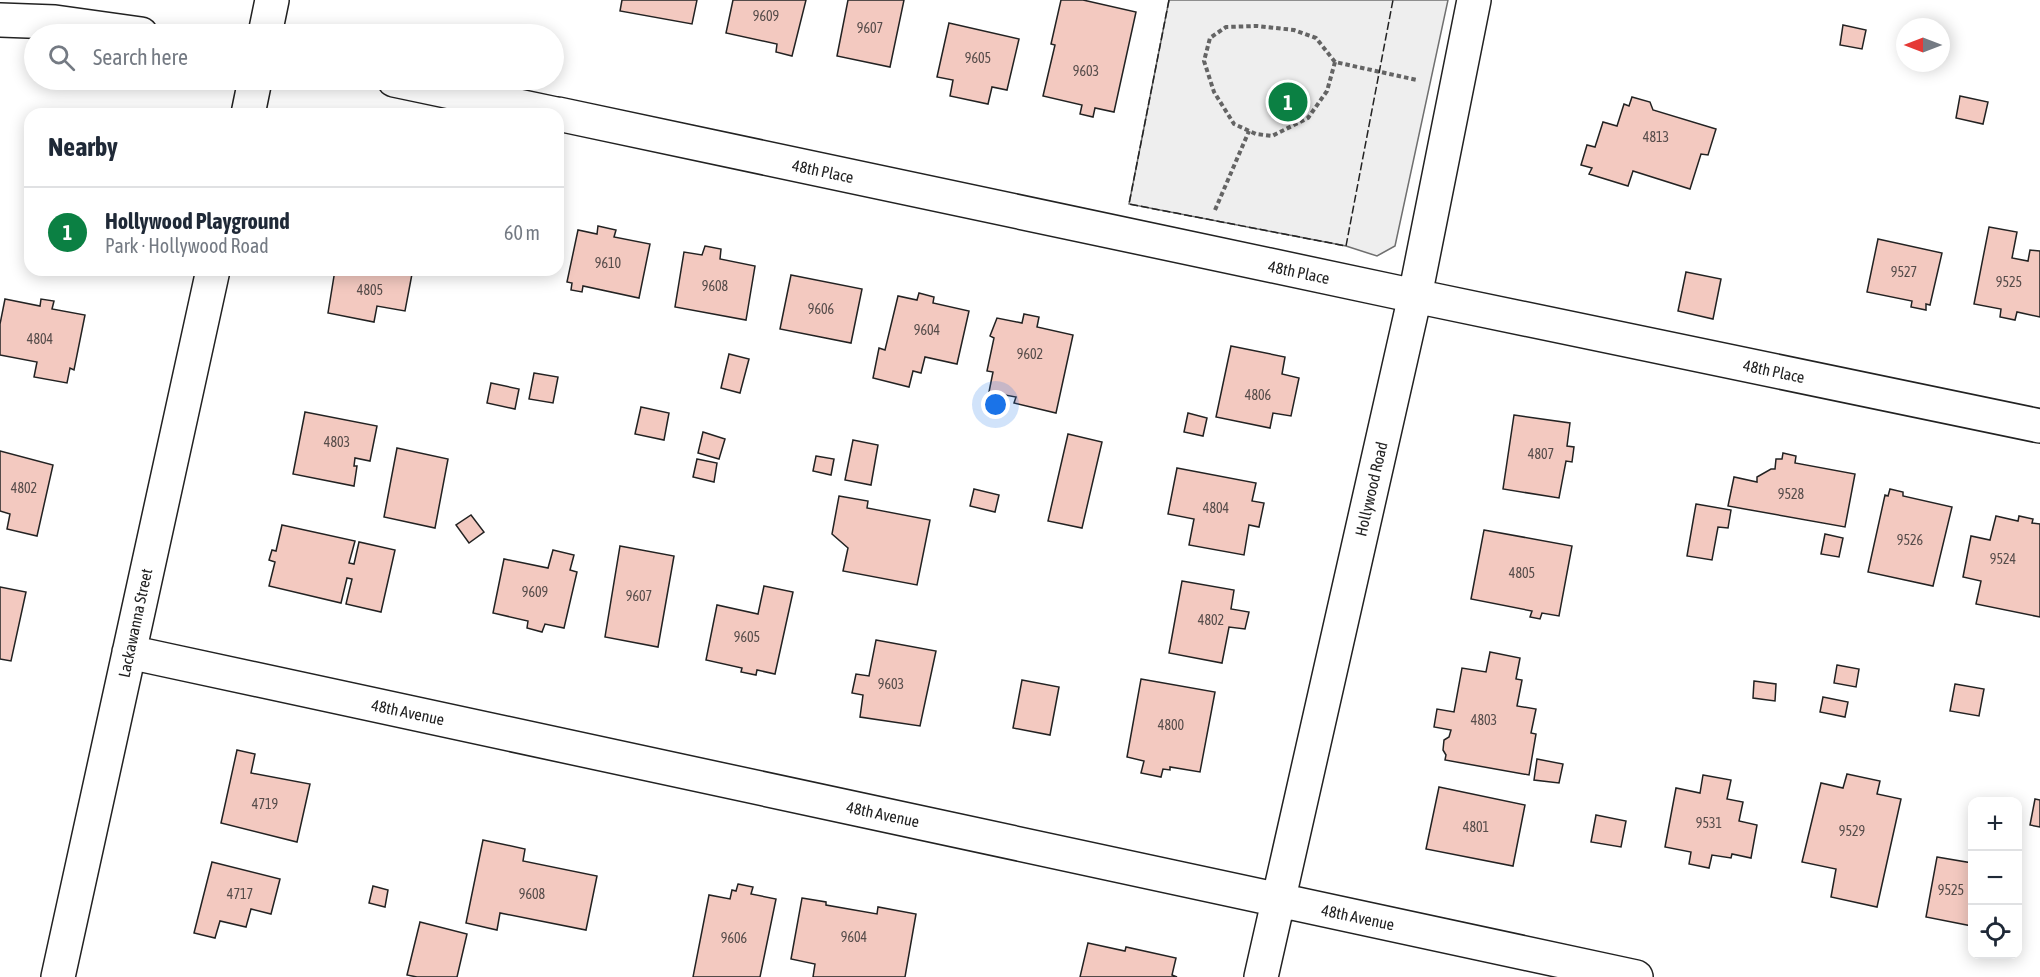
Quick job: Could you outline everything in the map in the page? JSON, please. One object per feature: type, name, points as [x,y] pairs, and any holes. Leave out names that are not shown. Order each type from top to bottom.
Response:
[{"type":"street","points":[[267,24],[272,0]]},
{"type":"street","name":"Hollywood Road","points":[[1261,977],[1415,296],[1474,0]]},
{"type":"street","points":[[0,21],[69,24]]},
{"type":"street","points":[[249,108],[253,90]]},
{"type":"street","name":"48th Place","points":[[442,90],[528,108]]},
{"type":"street","name":"48th Place","points":[[564,115],[2040,426]]},
{"type":"street","name":"Lackawanna Street","points":[[58,977],[212,276]]},
{"type":"street","name":"48th Avenue","points":[[129,652],[1636,977]]},
{"type":"path","points":[[1335,62],[1327,91],[1308,118],[1272,136],[1248,131],[1234,124],[1214,92],[1204,61],[1210,38],[1226,27],[1257,26],[1294,30],[1316,38],[1335,62],[1456,89]]},
{"type":"path","points":[[1206,252],[1215,210],[1248,131]]},
{"type":"shaded area","points":[[1169,0],[1448,0],[1395,246],[1377,256],[1346,246],[1129,204]]},
{"type":"building","points":[[622,0],[697,0],[692,24],[620,11]]},
{"type":"building","points":[[733,0],[806,0],[792,56],[776,52],[777,44],[726,33]]},
{"type":"building","points":[[848,0],[904,0],[890,67],[837,56]]},
{"type":"building","points":[[1061,0],[1083,0],[1136,12],[1114,112],[1095,108],[1093,117],[1080,114],[1082,105],[1043,96],[1055,45],[1051,44]]},
{"type":"building","points":[[949,23],[1019,39],[1007,90],[992,87],[988,104],[950,96],[953,80],[937,77]]},
{"type":"building","points":[[1843,25],[1866,30],[1862,49],[1840,45]]},
{"type":"building","points":[[1960,96],[1988,102],[1983,124],[1956,118]]},
{"type":"building","points":[[1632,97],[1650,102],[1653,110],[1716,129],[1708,155],[1701,154],[1690,189],[1633,171],[1628,186],[1589,174],[1592,168],[1581,165],[1587,145],[1595,147],[1603,122],[1617,126],[1624,104],[1629,106]]},
{"type":"building","points":[[598,226],[616,230],[614,237],[650,244],[639,298],[583,286],[582,292],[571,290],[572,283],[567,282],[578,230],[597,234]]},
{"type":"building","points":[[1989,227],[2017,232],[2012,258],[2028,261],[2030,250],[2040,251],[2040,317],[2017,312],[2015,320],[2000,317],[2001,309],[1974,304]]},
{"type":"building","points":[[1878,239],[1942,253],[1930,305],[1926,304],[1926,310],[1911,307],[1912,301],[1867,292]]},
{"type":"building","points":[[705,246],[721,249],[720,259],[755,266],[746,320],[675,307],[684,252],[702,255]]},
{"type":"building","points":[[1686,272],[1721,279],[1713,319],[1678,311]]},
{"type":"building","points":[[791,275],[862,289],[851,343],[780,329]]},
{"type":"building","points":[[334,276],[412,276],[405,311],[377,306],[374,322],[328,313]]},
{"type":"building","points":[[919,293],[934,297],[933,303],[969,311],[957,364],[925,357],[921,373],[913,371],[909,387],[873,378],[879,348],[885,350],[898,296],[917,300]]},
{"type":"building","points":[[5,299],[40,306],[41,299],[54,301],[52,309],[85,315],[74,370],[70,368],[67,383],[34,377],[37,362],[0,355],[0,324]]},
{"type":"building","points":[[1024,314],[1039,317],[1037,327],[1073,335],[1056,413],[1014,403],[1016,397],[989,392],[993,372],[987,371],[994,338],[990,336],[997,318],[1022,323]]},
{"type":"building","points":[[1231,346],[1285,357],[1282,374],[1299,378],[1291,416],[1273,413],[1270,428],[1216,417]]},
{"type":"building","points":[[729,354],[749,359],[740,393],[721,388]]},
{"type":"building","points":[[534,373],[558,377],[553,403],[529,399]]},
{"type":"building","points":[[491,383],[519,389],[515,409],[487,403]]},
{"type":"building","points":[[641,407],[669,413],[664,440],[635,434]]},
{"type":"building","points":[[305,412],[377,426],[370,461],[355,458],[354,466],[357,466],[354,486],[293,474]]},
{"type":"building","points":[[1188,413],[1207,418],[1203,436],[1184,432]]},
{"type":"building","points":[[1514,415],[1570,423],[1567,446],[1574,447],[1572,462],[1566,461],[1559,498],[1503,489]]},
{"type":"building","points":[[703,432],[725,439],[719,459],[698,453]]},
{"type":"building","points":[[1068,434],[1102,442],[1082,528],[1048,521]]},
{"type":"building","points":[[853,440],[878,445],[871,485],[845,480]]},
{"type":"building","points":[[397,448],[448,459],[435,528],[384,517]]},
{"type":"building","points":[[0,451],[53,465],[37,536],[7,529],[10,514],[0,511]]},
{"type":"building","points":[[1783,453],[1796,456],[1795,463],[1855,474],[1845,527],[1728,506],[1734,477],[1757,482],[1757,477],[1775,469],[1776,459],[1782,459]]},
{"type":"building","points":[[816,456],[834,459],[831,475],[813,471]]},
{"type":"building","points":[[697,459],[717,463],[714,482],[693,477]]},
{"type":"building","points":[[1177,468],[1256,483],[1252,501],[1264,503],[1259,527],[1249,525],[1244,555],[1189,545],[1194,519],[1168,514]]},
{"type":"building","points":[[974,489],[999,495],[995,512],[970,506]]},
{"type":"building","points":[[1890,489],[1903,492],[1903,496],[1952,507],[1933,586],[1868,572],[1885,495],[1888,496]]},
{"type":"building","points":[[839,496],[868,501],[867,508],[930,520],[917,585],[843,571],[848,548],[832,534]]},
{"type":"building","points":[[1696,504],[1731,510],[1728,528],[1718,527],[1712,560],[1687,556]]},
{"type":"building","points":[[471,515],[484,532],[469,543],[456,525]]},
{"type":"building","points":[[1996,516],[2018,521],[2019,516],[2033,519],[2032,523],[2040,524],[2040,617],[1976,604],[1981,581],[1963,577],[1971,536],[1990,540]]},
{"type":"building","points":[[282,525],[355,541],[349,563],[354,564],[359,542],[395,550],[381,612],[346,604],[352,579],[347,578],[341,603],[269,586],[275,562],[269,560],[272,550],[276,551]]},
{"type":"building","points":[[1484,530],[1572,546],[1559,616],[1542,613],[1540,619],[1530,617],[1532,611],[1471,599]]},
{"type":"building","points":[[1825,534],[1843,538],[1839,557],[1821,554]]},
{"type":"building","points":[[620,546],[674,556],[658,647],[605,637]]},
{"type":"building","points":[[553,550],[574,555],[570,570],[577,572],[564,628],[545,624],[542,632],[527,628],[528,621],[493,613],[504,559],[548,568]]},
{"type":"building","points":[[1182,581],[1234,590],[1231,609],[1249,612],[1245,629],[1229,627],[1222,663],[1169,653]]},
{"type":"building","points":[[764,586],[793,592],[775,674],[757,670],[756,675],[741,672],[742,668],[706,660],[717,605],[758,614]]},
{"type":"building","points":[[0,587],[26,592],[11,661],[0,659]]},
{"type":"building","points":[[876,640],[936,651],[920,726],[860,717],[863,695],[852,693],[856,674],[869,676]]},
{"type":"building","points":[[1490,652],[1520,658],[1516,679],[1522,680],[1517,706],[1536,709],[1531,733],[1536,734],[1529,775],[1445,760],[1444,740],[1449,737],[1451,730],[1434,727],[1437,709],[1454,712],[1462,668],[1486,672]]},
{"type":"building","points":[[1837,665],[1859,669],[1856,687],[1834,683]]},
{"type":"building","points":[[1141,679],[1215,692],[1200,772],[1170,767],[1170,770],[1163,769],[1161,777],[1141,773],[1144,761],[1127,757]]},
{"type":"building","points":[[1022,680],[1059,687],[1050,735],[1013,728]]},
{"type":"building","points":[[1754,681],[1776,684],[1775,701],[1753,698]]},
{"type":"building","points":[[1955,684],[1984,689],[1979,716],[1950,711]]},
{"type":"building","points":[[1823,697],[1848,702],[1845,717],[1820,712]]},
{"type":"building","points":[[237,750],[255,754],[251,773],[310,784],[297,842],[221,823]]},
{"type":"building","points":[[1537,759],[1563,764],[1559,783],[1534,780]]},
{"type":"building","points":[[1847,774],[1880,781],[1877,794],[1901,799],[1877,907],[1831,897],[1836,869],[1802,862],[1821,783],[1843,788]]},
{"type":"building","points":[[1703,775],[1731,780],[1727,799],[1743,802],[1739,821],[1757,825],[1751,858],[1732,854],[1731,858],[1712,855],[1709,868],[1689,864],[1691,852],[1665,847],[1676,788],[1700,793]]},
{"type":"building","points":[[1439,787],[1525,805],[1513,866],[1426,849]]},
{"type":"building","points":[[2035,799],[2040,800],[2040,827],[2030,825]]},
{"type":"building","points":[[1596,815],[1626,821],[1621,847],[1591,842]]},
{"type":"building","points":[[483,840],[525,849],[523,861],[597,876],[586,930],[500,913],[497,930],[466,923]]},
{"type":"building","points":[[1937,857],[1968,862],[1968,925],[1926,917]]},
{"type":"building","points":[[212,862],[280,879],[271,914],[251,909],[246,927],[220,921],[215,938],[194,933]]},
{"type":"building","points":[[738,884],[753,887],[751,894],[776,899],[760,977],[693,977],[709,895],[730,899],[732,890],[736,891]]},
{"type":"building","points":[[373,886],[388,890],[385,907],[369,903]]},
{"type":"building","points":[[802,898],[826,902],[826,905],[877,914],[878,907],[916,914],[905,977],[813,977],[815,964],[791,959]]},
{"type":"building","points":[[420,922],[467,934],[457,977],[407,975]]},
{"type":"building","points":[[1088,943],[1125,951],[1126,947],[1176,958],[1172,975],[1177,977],[1080,977]]},
{"type":"fence","points":[[1169,0],[1129,204],[1346,246],[1393,0]]},
{"type":"place","name":"Hollywood Playground","points":[[1288,102]]}]
